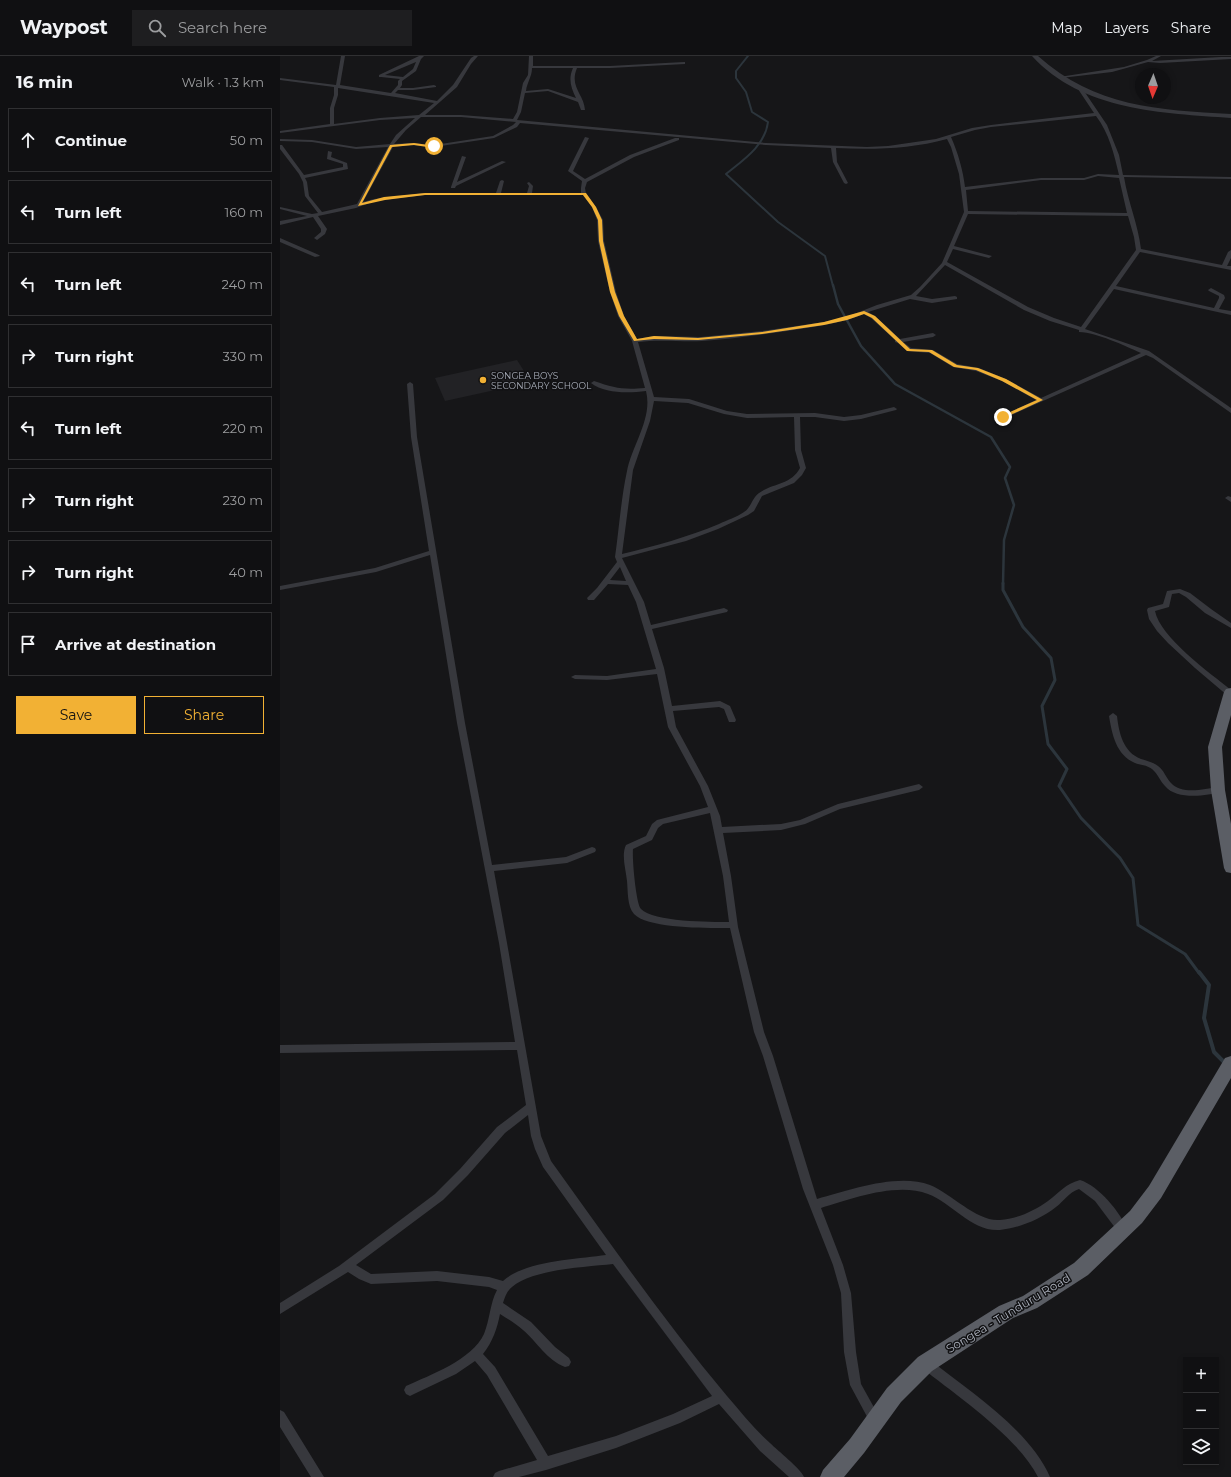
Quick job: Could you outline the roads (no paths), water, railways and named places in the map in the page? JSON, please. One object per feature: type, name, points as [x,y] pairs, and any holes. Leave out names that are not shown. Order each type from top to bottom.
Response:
[{"type":"highway","points":[[1231,693],[1215,747],[1218,790],[1231,868]]},
{"type":"highway","name":"Songea - Tunduru Road","points":[[830,1477],[857,1446],[894,1396],[925,1364],[1006,1312],[1030,1302],[1081,1269],[1136,1217],[1155,1192],[1170,1163],[1226,1071]]},
{"type":"street","points":[[332,126],[332,108],[336,95],[343,56]]},
{"type":"street","points":[[359,205],[391,146],[409,124],[438,102],[456,85],[471,60],[476,56]]},
{"type":"street","points":[[280,140],[312,141],[356,148],[414,144],[434,146],[494,137],[515,126],[530,68],[531,56]]},
{"type":"street","points":[[1035,56],[1061,76],[1080,88],[1111,100],[1156,110],[1231,116]]},
{"type":"street","points":[[1061,76],[1127,67],[1159,56]]},
{"type":"street","points":[[1144,62],[1177,62],[1207,57],[1231,58]]},
{"type":"street","points":[[391,95],[400,85],[400,81],[416,69],[421,58]]},
{"type":"street","points":[[404,78],[381,76],[397,67],[413,63],[421,58]]},
{"type":"street","points":[[530,68],[610,67],[684,63]]},
{"type":"street","points":[[576,67],[572,73],[571,81],[583,108]]},
{"type":"street","points":[[280,79],[337,86],[438,102]]},
{"type":"street","points":[[397,89],[413,89],[434,86]]},
{"type":"street","points":[[1080,88],[1105,125],[1117,155],[1139,250],[1081,330]]},
{"type":"street","points":[[524,92],[548,90],[580,101]]},
{"type":"street","points":[[280,132],[380,119],[418,116],[460,116],[766,144],[878,148],[948,137],[974,129],[991,126],[1098,114]]},
{"type":"street","points":[[591,598],[601,590],[607,582],[619,560],[630,470],[647,421],[651,398],[635,340],[621,316],[613,292],[601,241],[600,220],[582,188],[584,180],[632,156],[681,137]]},
{"type":"street","points":[[635,340],[654,338],[698,339],[762,333],[824,324],[846,319],[910,297],[922,288],[944,263],[966,212],[961,174],[954,147],[948,137]]},
{"type":"street","points":[[584,180],[570,171],[587,138]]},
{"type":"street","points":[[280,146],[303,177],[307,196],[320,213]]},
{"type":"street","points":[[833,146],[835,162],[846,183]]},
{"type":"street","points":[[303,177],[346,168],[345,163],[329,158],[330,152]]},
{"type":"street","points":[[453,194],[454,185],[464,157]]},
{"type":"street","points":[[454,185],[504,162]]},
{"type":"street","points":[[963,189],[1000,185],[1041,178],[1084,179],[1098,175],[1122,177],[1231,178]]},
{"type":"street","points":[[498,193],[502,181]]},
{"type":"street","points":[[529,183],[531,186],[529,193]]},
{"type":"street","points":[[280,223],[384,198],[425,194],[584,194]]},
{"type":"street","points":[[280,208],[312,215],[324,229],[317,238]]},
{"type":"street","points":[[966,212],[1131,215]]},
{"type":"street","points":[[280,240],[316,256]]},
{"type":"street","points":[[952,247],[989,256]]},
{"type":"street","points":[[1139,250],[1231,268]]},
{"type":"street","points":[[1224,267],[1231,252]]},
{"type":"street","points":[[944,263],[957,269],[1003,297],[1037,314],[1147,352],[1231,411]]},
{"type":"street","points":[[1112,287],[1231,313]]},
{"type":"street","points":[[1211,290],[1218,293],[1222,298],[1215,310]]},
{"type":"street","points":[[910,297],[932,301],[955,298]]},
{"type":"street","points":[[864,312],[873,317],[897,341],[909,350],[930,351],[955,366],[977,369],[1004,380],[1040,400]]},
{"type":"street","points":[[897,341],[933,335]]},
{"type":"street","points":[[1003,417],[1147,352]]},
{"type":"street","points":[[594,383],[604,388],[630,391],[648,389]]},
{"type":"street","points":[[410,384],[414,437],[461,723],[540,1149],[547,1164],[615,1259],[720,1398],[757,1440],[780,1463],[798,1477]]},
{"type":"street","points":[[651,398],[689,401],[726,413],[747,416],[815,415],[844,419],[861,417],[894,409]]},
{"type":"street","points":[[1225,406],[1231,402]]},
{"type":"street","points":[[619,560],[675,542],[733,520],[751,510],[761,494],[797,479],[803,468],[798,450],[797,416]]},
{"type":"street","points":[[280,588],[376,570],[433,552]]},
{"type":"street","points":[[619,560],[640,602],[660,671],[672,727],[704,786],[713,809],[727,876],[734,925],[759,1032],[768,1056],[808,1189],[838,1265],[846,1293],[850,1352],[856,1385],[876,1421]]},
{"type":"street","points":[[607,582],[631,583]]},
{"type":"street","points":[[1231,626],[1180,591],[1170,592],[1166,605],[1153,609],[1151,613],[1155,624],[1166,637],[1203,672],[1231,693]]},
{"type":"street","points":[[648,628],[724,610]]},
{"type":"street","points":[[575,677],[607,678],[660,671]]},
{"type":"street","points":[[669,709],[720,704],[727,708],[732,720]]},
{"type":"street","points":[[1112,716],[1116,734],[1122,748],[1132,758],[1156,768],[1168,786],[1174,790],[1184,792],[1218,790]]},
{"type":"street","points":[[718,830],[781,827],[802,822],[838,807],[919,787]]},
{"type":"street","points":[[713,809],[660,822],[655,826],[649,838],[629,846],[634,897],[637,911],[650,918],[679,923],[734,925]]},
{"type":"street","points":[[488,869],[567,860],[592,850]]},
{"type":"street","points":[[280,1049],[466,1048],[520,1046]]},
{"type":"street","points":[[280,1309],[347,1266],[439,1196],[464,1172],[501,1130],[531,1107]]},
{"type":"street","points":[[814,1205],[880,1188],[908,1186],[927,1188],[951,1201],[984,1223],[993,1225],[1005,1224],[1033,1216],[1053,1203],[1066,1189],[1080,1184],[1091,1190],[1123,1230]]},
{"type":"street","points":[[410,1390],[452,1369],[476,1354],[486,1340],[492,1327],[500,1292],[510,1282],[521,1276],[542,1269],[615,1259]]},
{"type":"street","points":[[347,1266],[371,1279],[438,1276],[489,1282],[504,1288]]},
{"type":"street","points":[[497,1305],[527,1326],[551,1351],[565,1362]]},
{"type":"street","points":[[476,1354],[491,1371],[546,1464]]},
{"type":"street","points":[[925,1364],[1008,1431],[1034,1458],[1044,1477]]},
{"type":"street","points":[[499,1477],[616,1442],[676,1418],[720,1398]]},
{"type":"street","points":[[280,1416],[318,1477]]},
{"type":"waterway","points":[[748,56],[736,71],[736,78],[746,92],[752,112],[768,122],[763,138],[758,145],[746,158],[726,174],[778,222],[825,256],[833,286]]},
{"type":"waterway","points":[[833,285],[838,304],[861,346],[895,384],[991,437],[1010,467],[1005,478],[1014,505],[1004,540],[1003,584]]},
{"type":"waterway","points":[[1003,584],[1003,590],[1023,627],[1051,658],[1055,680],[1042,706],[1048,744],[1067,769],[1059,786],[1081,818],[1120,858],[1133,878],[1138,925],[1185,954],[1199,973]]},
{"type":"waterway","points":[[1199,972],[1209,985],[1204,1018],[1214,1052],[1231,1069]]},
{"type":"place","name":"SONGEA BOYS SECONDARY SCHOOL","points":[[483,380]]}]
